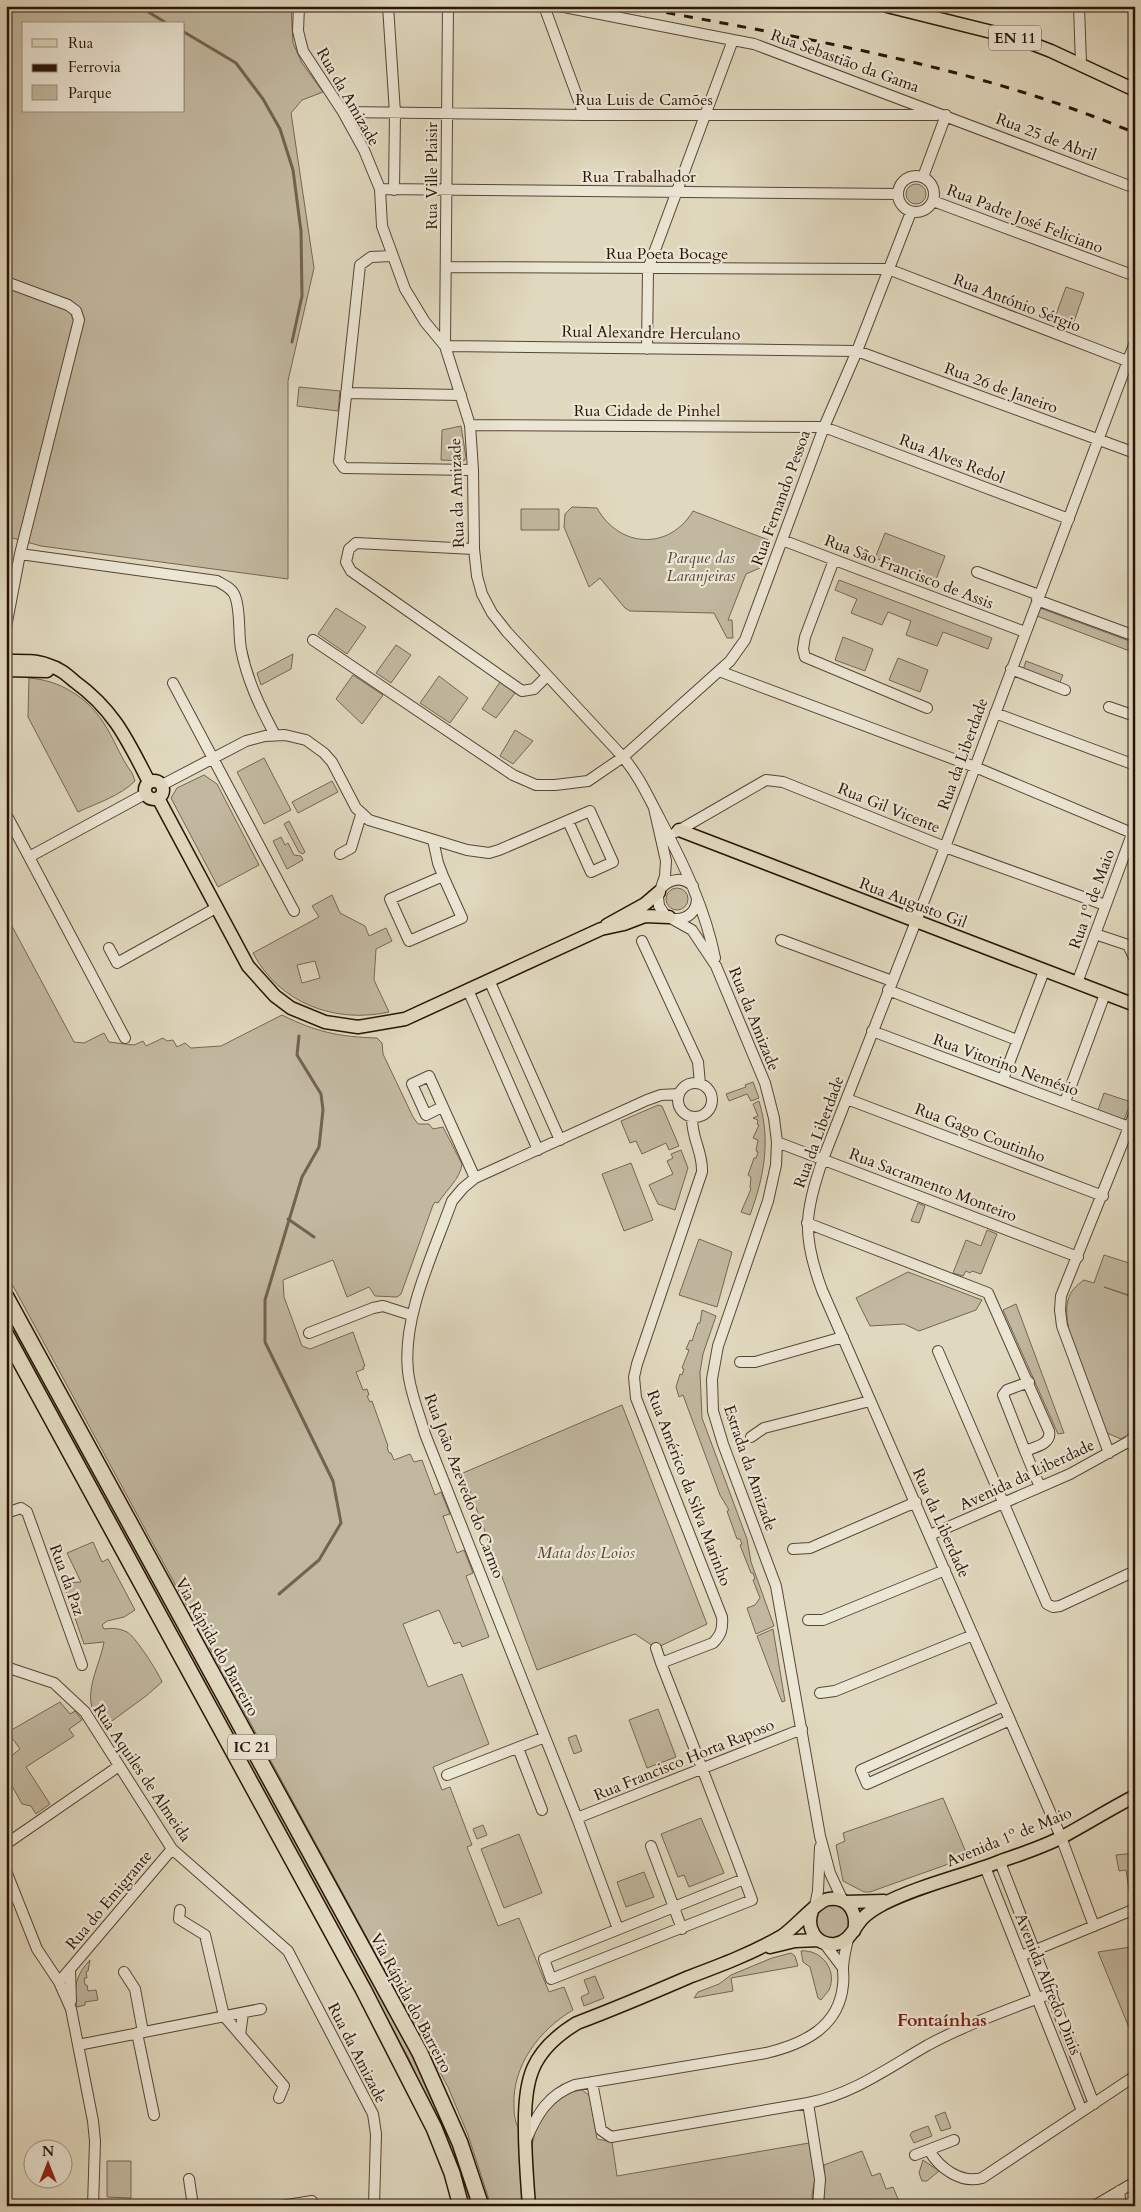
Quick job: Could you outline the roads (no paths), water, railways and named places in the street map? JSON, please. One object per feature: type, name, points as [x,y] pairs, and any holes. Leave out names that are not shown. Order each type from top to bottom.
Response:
[{"type":"highway","name":"Via Rápida do Barreiro","points":[[6,1297],[420,2053],[460,2143],[481,2206]]},
{"type":"highway","name":"IC 21","points":[[6,1335],[363,1989],[434,2128],[452,2173],[461,2206]]},
{"type":"main road","name":"EN 11","points":[[887,6],[1020,39],[1081,64],[1135,90]]},
{"type":"main road","points":[[6,662],[31,661],[48,664],[62,670],[88,691],[120,726],[163,792],[158,798],[152,800],[145,794],[145,787],[156,783]]},
{"type":"main road","points":[[6,670],[45,671],[67,675]]},
{"type":"main road","points":[[158,798],[248,966],[260,982],[291,1008],[325,1022],[358,1027],[395,1022],[601,929],[645,904],[660,890]]},
{"type":"main road","name":"Rua Augusto Gil","points":[[674,833],[1135,1006]]},
{"type":"main road","points":[[601,929],[624,924],[645,916],[672,918]]},
{"type":"main road","name":"Avenida 1º de Maio","points":[[851,1935],[863,1918],[874,1909],[892,1900],[1000,1862],[1061,1837],[1135,1796]]},
{"type":"main road","points":[[529,2206],[525,2143],[527,2085],[537,2060],[554,2040],[576,2023],[753,1951],[793,1929],[813,1909],[828,1899],[844,1901],[855,1915],[851,1935],[832,1945],[822,1942],[794,1941],[753,1951]]},
{"type":"main road","name":"Avenida 1º de Maio","points":[[844,1901],[892,1900]]},
{"type":"main road","points":[[813,1909],[809,1924],[811,1930],[822,1942]]},
{"type":"street","name":"Rua da Amizade","points":[[299,6],[298,31],[304,51],[343,112],[364,150],[380,189],[382,226],[391,256],[405,289],[426,322],[445,346],[461,395],[470,425],[473,470],[474,549],[477,576],[482,594],[492,613],[640,778],[654,808],[666,861],[659,906],[672,918],[692,930],[716,966],[765,1083]]},
{"type":"street","points":[[388,6],[395,113],[394,190]]},
{"type":"street","name":"Rua Ville Plaisir","points":[[445,346],[448,6]]},
{"type":"street","points":[[544,6],[584,115]]},
{"type":"street","name":"Rua Sebastião da Gama","points":[[559,6],[754,44],[946,115]]},
{"type":"street","points":[[1080,6],[1081,64]]},
{"type":"street","points":[[647,348],[648,269],[733,40]]},
{"type":"street","name":"Rua Luis de Camões","points":[[343,112],[584,115],[946,115]]},
{"type":"street","points":[[923,177],[946,115]]},
{"type":"street","name":"Rua 25 de Abril","points":[[946,115],[1135,188]]},
{"type":"street","points":[[911,176],[923,177],[932,184],[935,195],[933,201],[921,212],[911,212],[901,204],[898,194],[899,188],[911,176]]},
{"type":"street","name":"Rua Trabalhador","points":[[380,189],[898,194]]},
{"type":"street","name":"Rua Padre José Feliciano","points":[[933,201],[1135,276]]},
{"type":"street","name":"Rua Fernando Pessoa","points":[[313,640],[513,775],[536,786],[555,786],[588,781],[623,757],[719,671],[738,651],[744,640],[824,427],[911,212]]},
{"type":"street","points":[[391,256],[371,257],[360,265],[339,461],[344,468],[473,470]]},
{"type":"street","name":"Rua Poeta Bocage","points":[[446,267],[888,269]]},
{"type":"street","name":"Rua António Sérgio","points":[[888,269],[1131,363]]},
{"type":"street","points":[[6,282],[68,305],[77,313],[79,320],[20,554],[6,626]]},
{"type":"street","name":"Rua da Liberdade","points":[[1094,1926],[1061,1837],[916,1502],[842,1337],[812,1264],[807,1223],[808,1209],[823,1159],[945,847],[1099,440],[1131,363],[1135,342]]},
{"type":"street","name":"Rual Alexandre Herculano","points":[[445,346],[856,351]]},
{"type":"street","name":"Rua 26 de Janeiro","points":[[856,351],[1135,453]]},
{"type":"street","points":[[346,393],[461,395]]},
{"type":"street","name":"Rua Cidade de Pinhel","points":[[470,425],[824,427]]},
{"type":"street","name":"Rua Alves Redol","points":[[824,427],[1069,519]]},
{"type":"street","name":"Rua São Francisco de Assis","points":[[782,540],[1025,632]]},
{"type":"street","points":[[474,549],[356,543],[349,549],[346,562],[351,572],[522,691],[534,689],[547,676]]},
{"type":"street","points":[[20,554],[217,581],[228,587],[234,593],[237,602],[240,639],[246,671],[257,700],[275,735]]},
{"type":"street","points":[[834,560],[805,637],[802,649],[805,657],[927,708]]},
{"type":"street","points":[[977,572],[1135,636]]},
{"type":"street","points":[[6,662],[6,670]]},
{"type":"street","points":[[1011,669],[1065,690]]},
{"type":"street","points":[[719,671],[975,767],[1133,829]]},
{"type":"street","points":[[173,683],[294,911]]},
{"type":"street","points":[[1109,707],[1135,716]]},
{"type":"street","points":[[995,713],[1135,765]]},
{"type":"street","points":[[156,783],[212,759],[246,741],[275,735],[285,735],[306,740],[324,753],[361,815],[369,820],[478,853],[489,853],[590,811],[613,862],[591,872],[568,821]]},
{"type":"street","name":"Rua Gil Vicente","points":[[674,833],[766,780],[783,782],[945,847],[1105,905]]},
{"type":"street","points":[[29,857],[145,794]]},
{"type":"street","name":"Rua da Amizade","points":[[654,808],[674,833],[710,935],[716,966]]},
{"type":"street","points":[[6,814],[125,1038]]},
{"type":"street","points":[[340,854],[351,848],[361,815]]},
{"type":"street","name":"Rua 1º de Maio","points":[[1077,983],[1133,829]]},
{"type":"street","points":[[433,840],[438,863],[462,918],[409,941],[390,899],[443,876]]},
{"type":"street","points":[[660,890],[668,882],[678,879],[693,886]]},
{"type":"street","points":[[672,918],[684,918],[693,912],[696,907],[697,896]]},
{"type":"street","points":[[109,948],[117,963],[216,908]]},
{"type":"street","points":[[1095,934],[1128,945],[1135,960]]},
{"type":"street","points":[[781,940],[1018,1040]]},
{"type":"street","points":[[642,941],[698,1062],[700,1084]]},
{"type":"street","points":[[1003,1079],[1044,971]]},
{"type":"street","points":[[489,980],[560,1140]]},
{"type":"street","points":[[468,990],[538,1150]]},
{"type":"street","points":[[1065,1102],[1105,994]]},
{"type":"street","name":"Rua Vitorino Nemésio","points":[[872,1032],[1129,1127]]},
{"type":"street","name":"Estrada da Amizade","points":[[765,1083],[774,1118],[777,1142],[776,1165],[768,1201],[715,1354],[711,1395],[717,1428],[776,1586],[820,1836]]},
{"type":"street","points":[[700,1084],[707,1087],[713,1100],[707,1114],[692,1118],[685,1115],[680,1109],[678,1102],[679,1094],[687,1085],[700,1084]]},
{"type":"street","name":"Rua João Azevedo do Carmo","points":[[618,1929],[577,1818],[412,1394],[408,1370],[411,1315],[452,1202],[463,1188],[475,1178],[653,1098],[679,1094]]},
{"type":"street","name":"Rua Gago Coutinho","points":[[846,1098],[1102,1196]]},
{"type":"street","points":[[442,1107],[475,1178]]},
{"type":"street","points":[[1110,1453],[1083,1385],[1060,1319],[1062,1296],[1135,1112]]},
{"type":"street","name":"Rua Américo da Silva Marinho","points":[[661,1663],[713,1643],[723,1628],[719,1607],[636,1398],[634,1387],[637,1364],[701,1178],[703,1164],[692,1132],[692,1118]]},
{"type":"street","name":"Rua Sacramento Monteiro","points":[[777,1142],[1078,1257]]},
{"type":"street","points":[[807,1223],[988,1293],[1029,1382],[1050,1435],[1047,1441],[1025,1451]]},
{"type":"street","points":[[309,1333],[378,1307],[393,1308],[411,1315]]},
{"type":"street","points":[[740,1362],[755,1362],[842,1337]]},
{"type":"street","points":[[938,1351],[1044,1600],[1050,1606],[1060,1606],[1135,1571]]},
{"type":"street","points":[[1029,1382],[1007,1390],[1004,1395],[1040,1487]]},
{"type":"street","points":[[752,1437],[764,1428],[870,1401]]},
{"type":"street","name":"Avenida da Liberdade","points":[[930,1535],[1070,1474],[1133,1443]]},
{"type":"street","points":[[793,1549],[810,1548],[916,1502]]},
{"type":"street","name":"Rua da Paz","points":[[6,1513],[21,1508],[27,1512],[82,1665]]},
{"type":"street","points":[[808,1620],[823,1620],[945,1570]]},
{"type":"street","points":[[820,1693],[835,1691],[973,1635]]},
{"type":"street","points":[[656,1648],[661,1663],[702,1769],[744,1879],[752,1900],[551,1979],[544,1958],[744,1879]]},
{"type":"street","name":"Rua Aquiles de Almeida","points":[[7,1666],[54,1684],[85,1712],[172,1849],[288,1952]]},
{"type":"street","points":[[1004,1706],[861,1770],[867,1784],[1010,1720]]},
{"type":"street","name":"Rua Francisco Horta Raposo","points":[[577,1818],[802,1729]]},
{"type":"street","points":[[446,1775],[545,1737]]},
{"type":"street","points":[[518,1748],[542,1810]]},
{"type":"street","points":[[6,1844],[120,1766]]},
{"type":"street","points":[[820,1836],[830,1873],[844,1901]]},
{"type":"street","points":[[813,1909],[818,1891],[820,1836]]},
{"type":"street","points":[[651,1846],[682,1929]]},
{"type":"street","name":"Rua do Emigrante","points":[[72,2009],[59,1982],[172,1849]]},
{"type":"street","name":"Avenida Alfredo Dinis","points":[[1000,1862],[1094,2104]]},
{"type":"street","name":"Avenida Alfredo Dinis","points":[[985,1867],[1082,2111]]},
{"type":"street","points":[[6,1871],[37,1949],[59,1982]]},
{"type":"street","points":[[1021,1956],[1135,1909]]},
{"type":"street","points":[[180,1910],[179,1919],[205,1935],[224,2016],[284,2086],[279,2098]]},
{"type":"street","points":[[525,2143],[536,2116],[550,2099],[565,2089],[592,2082],[766,2053],[796,2045],[810,2038],[830,2020],[841,1996],[844,1983],[843,1968],[851,1935]]},
{"type":"street","points":[[822,1942],[843,1968]]},
{"type":"street","name":"Rua da Amizade","points":[[288,1952],[373,2114],[376,2134],[374,2206]]},
{"type":"street","name":"Rua do Emigrante","points":[[70,1970],[72,2009],[94,2128],[93,2206]]},
{"type":"street","points":[[124,1972],[135,1989],[140,2033],[154,2115]]},
{"type":"street","points":[[592,2082],[601,2130],[611,2137],[829,2099],[849,2091],[928,2045],[962,2028],[1052,1993]]},
{"type":"street","points":[[78,2045],[261,2009]]},
{"type":"street","points":[[240,2035],[243,2012]]},
{"type":"street","points":[[929,2150],[938,2163],[958,2177],[976,2180],[987,2175],[1135,2076]]},
{"type":"street","points":[[808,2103],[820,2179],[818,2206]]},
{"type":"street","points":[[915,2155],[954,2140]]},
{"type":"street","points":[[189,2179],[193,2206]]},
{"type":"street","points":[[1094,2206],[1135,2182]]},
{"type":"street","points":[[1119,2191],[1121,2206]]},
{"type":"street","points":[[281,2206],[312,2201]]},
{"type":"waterway","points":[[142,6],[165,22]]},
{"type":"waterway","points":[[185,33],[236,63],[263,99],[280,129],[293,170],[301,231],[302,296],[292,342]]},
{"type":"waterway","points":[[279,1594],[319,1560],[341,1523],[333,1481],[265,1342],[265,1300],[302,1177],[319,1147],[323,1110],[321,1094],[297,1055],[299,1036]]},
{"type":"waterway","points":[[288,1219],[314,1237]]},
{"type":"railway","points":[[631,6],[823,42],[950,71],[1074,109],[1135,133]]},
{"type":"district","name":"Fontaínhas","points":[[942,2020]]},
{"type":"park label","name":"Parque das Laranjeiras","points":[[701,567]]},
{"type":"park label","name":"Mata dos Loios","points":[[586,1553]]}]
